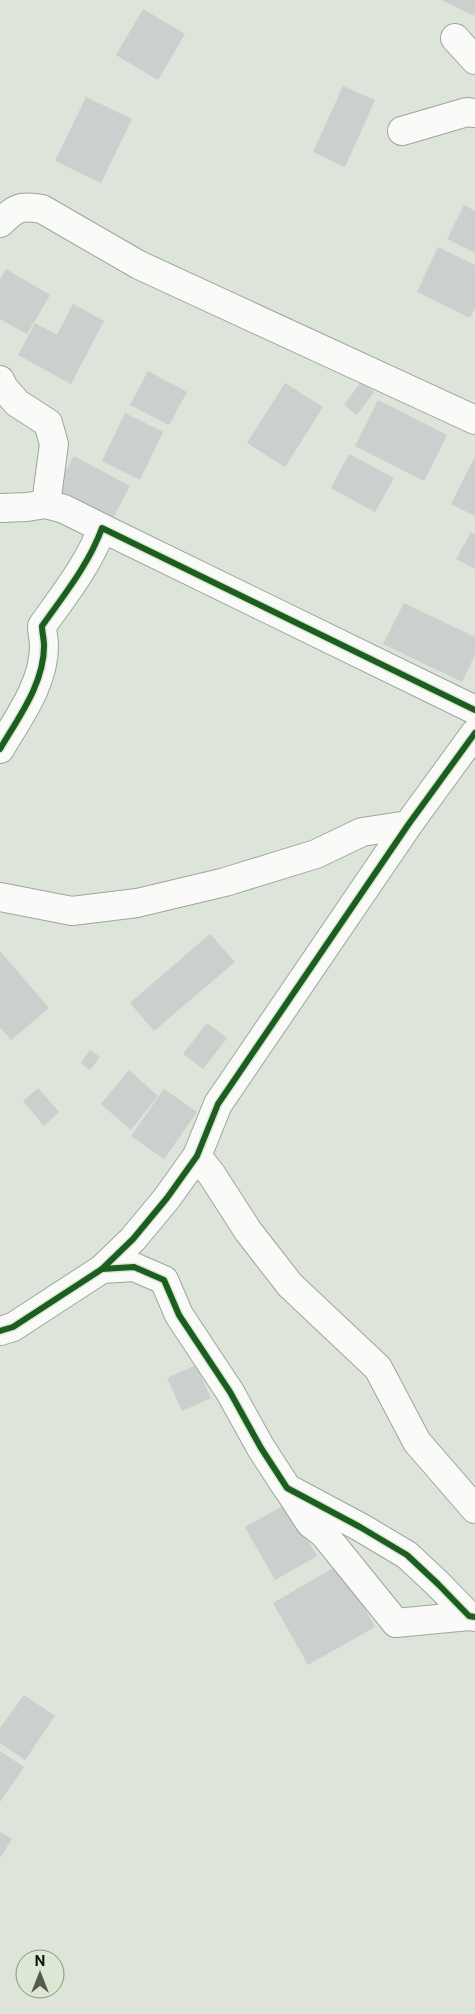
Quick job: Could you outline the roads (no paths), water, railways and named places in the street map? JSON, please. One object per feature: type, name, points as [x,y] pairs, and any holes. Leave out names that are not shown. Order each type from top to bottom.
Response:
[{"type":"street","points":[[455,38],[475,60]]},
{"type":"street","points":[[402,131],[467,112],[475,113]]},
{"type":"street","points":[[0,223],[15,209],[27,206],[42,208],[138,265],[475,420]]},
{"type":"street","points":[[0,380],[4,388],[17,403],[48,423],[54,444],[36,506]]},
{"type":"street","points":[[0,493],[36,506]]},
{"type":"street","points":[[0,508],[36,506],[64,509],[475,710]]},
{"type":"street","points":[[0,749],[32,694],[40,673],[44,646],[42,626],[68,592],[96,545],[102,528]]},
{"type":"street","points":[[0,1331],[13,1326],[102,1269],[133,1239],[167,1198],[197,1156],[218,1104],[408,825],[475,733]]},
{"type":"street","points":[[0,897],[72,912],[136,903],[225,882],[307,857],[362,832],[408,825]]},
{"type":"street","points":[[197,1156],[212,1175],[248,1231],[290,1285],[378,1368],[417,1442],[475,1509]]},
{"type":"street","points":[[102,1269],[134,1267],[164,1280],[179,1315],[230,1392],[261,1448],[310,1523],[324,1534],[396,1623],[472,1617]]},
{"type":"street","points":[[288,1488],[407,1555],[472,1617]]}]
